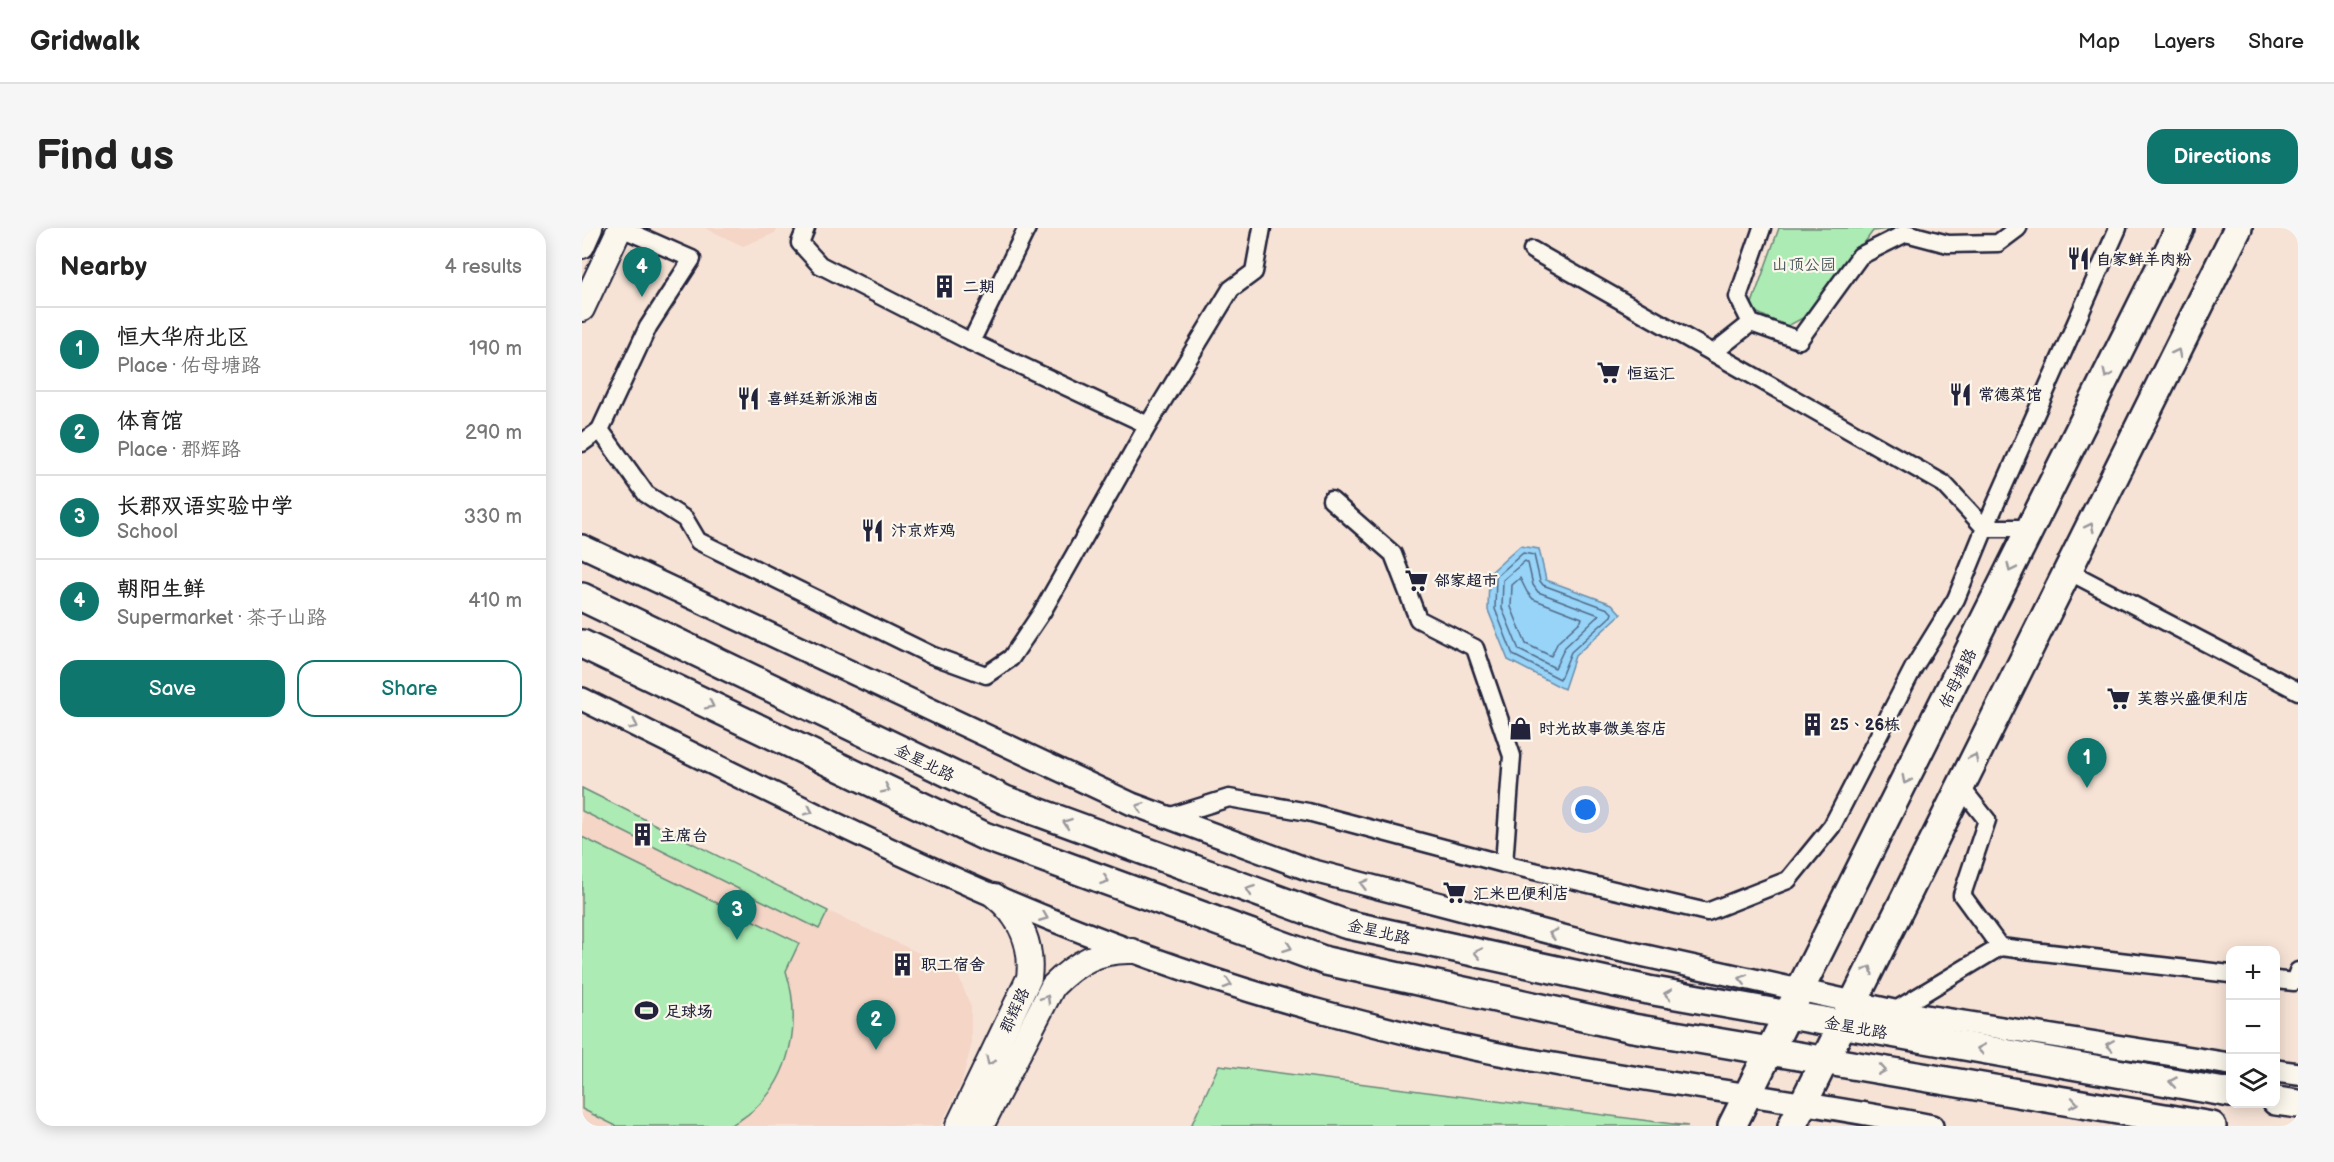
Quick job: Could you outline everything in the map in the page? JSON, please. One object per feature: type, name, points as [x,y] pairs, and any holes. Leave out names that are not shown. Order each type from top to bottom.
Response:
[{"type":"main road","points":[[582,246],[590,228]]},
{"type":"main road","points":[[582,309],[621,228]]},
{"type":"main road","name":"佑母塘路","points":[[1732,1126],[2180,228]]},
{"type":"main road","points":[[1797,1114],[2238,228]]},
{"type":"main road","name":"金星北路","points":[[582,597],[1005,800],[1345,924],[1648,990],[1794,1003],[2226,1092]]},
{"type":"main road","points":[[582,644],[984,836],[1326,961],[1633,1028],[2212,1126]]},
{"type":"main road","name":"郡辉路","points":[[958,1126],[1029,978],[1027,941],[1011,911],[995,896]]},
{"type":"main road","name":"郡辉路","points":[[981,1126],[1053,986],[1066,972],[1100,954],[1113,950],[1132,951]]},
{"type":"main road","points":[[2280,1102],[2298,1104]]},
{"type":"street","points":[[582,443],[600,430],[648,327],[692,260],[621,228]]},
{"type":"street","points":[[806,228],[800,243],[820,265],[971,342],[1148,425]]},
{"type":"street","points":[[971,342],[1027,228]]},
{"type":"street","points":[[600,430],[646,494],[685,519],[698,541],[931,655],[986,675],[1011,658],[1042,612],[1148,425],[1231,289],[1254,272],[1262,228]]},
{"type":"street","points":[[1762,228],[1738,297],[1751,323],[1799,340],[1860,256],[1906,233],[1948,244],[1998,243],[2018,228]]},
{"type":"street","points":[[1168,817],[1229,798],[1308,812],[1504,864],[1707,912],[1788,880],[1832,826],[1914,667],[1956,599],[1985,528],[2118,228]]},
{"type":"street","points":[[1532,250],[1944,484],[1985,528],[2031,528]]},
{"type":"street","points":[[1713,353],[1751,323]]},
{"type":"street","points":[[1331,500],[1393,554],[1418,619],[1475,648],[1512,756],[1504,864]]},
{"type":"street","points":[[582,546],[1132,804],[1310,870],[1605,947],[1794,1003]]},
{"type":"street","points":[[2068,570],[2298,691]]},
{"type":"street","points":[[582,699],[854,833],[995,896],[1132,951],[1266,996],[1458,1045],[1515,1057],[1748,1095],[1797,1114],[1932,1126]]},
{"type":"street","points":[[1960,786],[1987,820],[1962,895],[2000,947]]},
{"type":"street","points":[[1894,1011],[2000,947],[2226,974]]},
{"type":"street","points":[[2280,980],[2294,982],[2298,971]]},
{"type":"street","points":[[1847,1013],[1894,1011],[2226,1063]]},
{"type":"street","points":[[2280,1072],[2298,1074]]},
{"type":"shaded area","points":[[705,228],[778,228],[775,233],[743,246]]},
{"type":"shaded area","points":[[582,788],[828,911],[956,970],[971,1007],[971,1047],[961,1084],[940,1126],[582,1126]]},
{"type":"green space","name":"山顶公园","points":[[1779,228],[1897,228],[1873,231],[1814,312],[1786,327],[1750,309]]},
{"type":"green space","points":[[582,788],[828,911],[819,929],[582,811]]},
{"type":"green space","points":[[582,837],[799,943],[786,971],[793,1016],[791,1038],[778,1080],[765,1098],[749,1113],[729,1126],[616,1126],[582,1109]]},
{"type":"green space","points":[[1219,1065],[1688,1126],[1191,1126]]},
{"type":"water","points":[[1520,546],[1539,549],[1546,580],[1612,604],[1621,614],[1575,656],[1564,689],[1508,660],[1488,610],[1489,574]]},
{"type":"place","name":"自家鲜羊肉粉","points":[[2078,259]]},
{"type":"place","name":"二期","points":[[945,286]]},
{"type":"place","name":"朝阳生鲜","points":[[642,297]]},
{"type":"place","name":"恒运汇","points":[[1609,373]]},
{"type":"place","name":"常德菜馆","points":[[1960,394]]},
{"type":"place","name":"喜鲜廷新派湘卤","points":[[749,398]]},
{"type":"place","name":"汴京炸鸡","points":[[873,530]]},
{"type":"place","name":"邻家超市","points":[[1416,580]]},
{"type":"place","name":"芙蓉兴盛便利店","points":[[2119,698]]},
{"type":"place","name":"25、26栋","points":[[1812,724]]},
{"type":"place","name":"时光故事微美容店","points":[[1521,728]]},
{"type":"place","name":"恒大华府北区","points":[[2087,788]]},
{"type":"place","name":"主席台","points":[[642,835]]},
{"type":"place","name":"汇米巴便利店","points":[[1455,893]]},
{"type":"place","name":"长郡双语实验中学","points":[[737,940]]},
{"type":"place","name":"职工宿舍","points":[[903,964]]},
{"type":"place","name":"足球场","points":[[647,1011]]},
{"type":"place","name":"体育馆","points":[[876,1050]]}]
